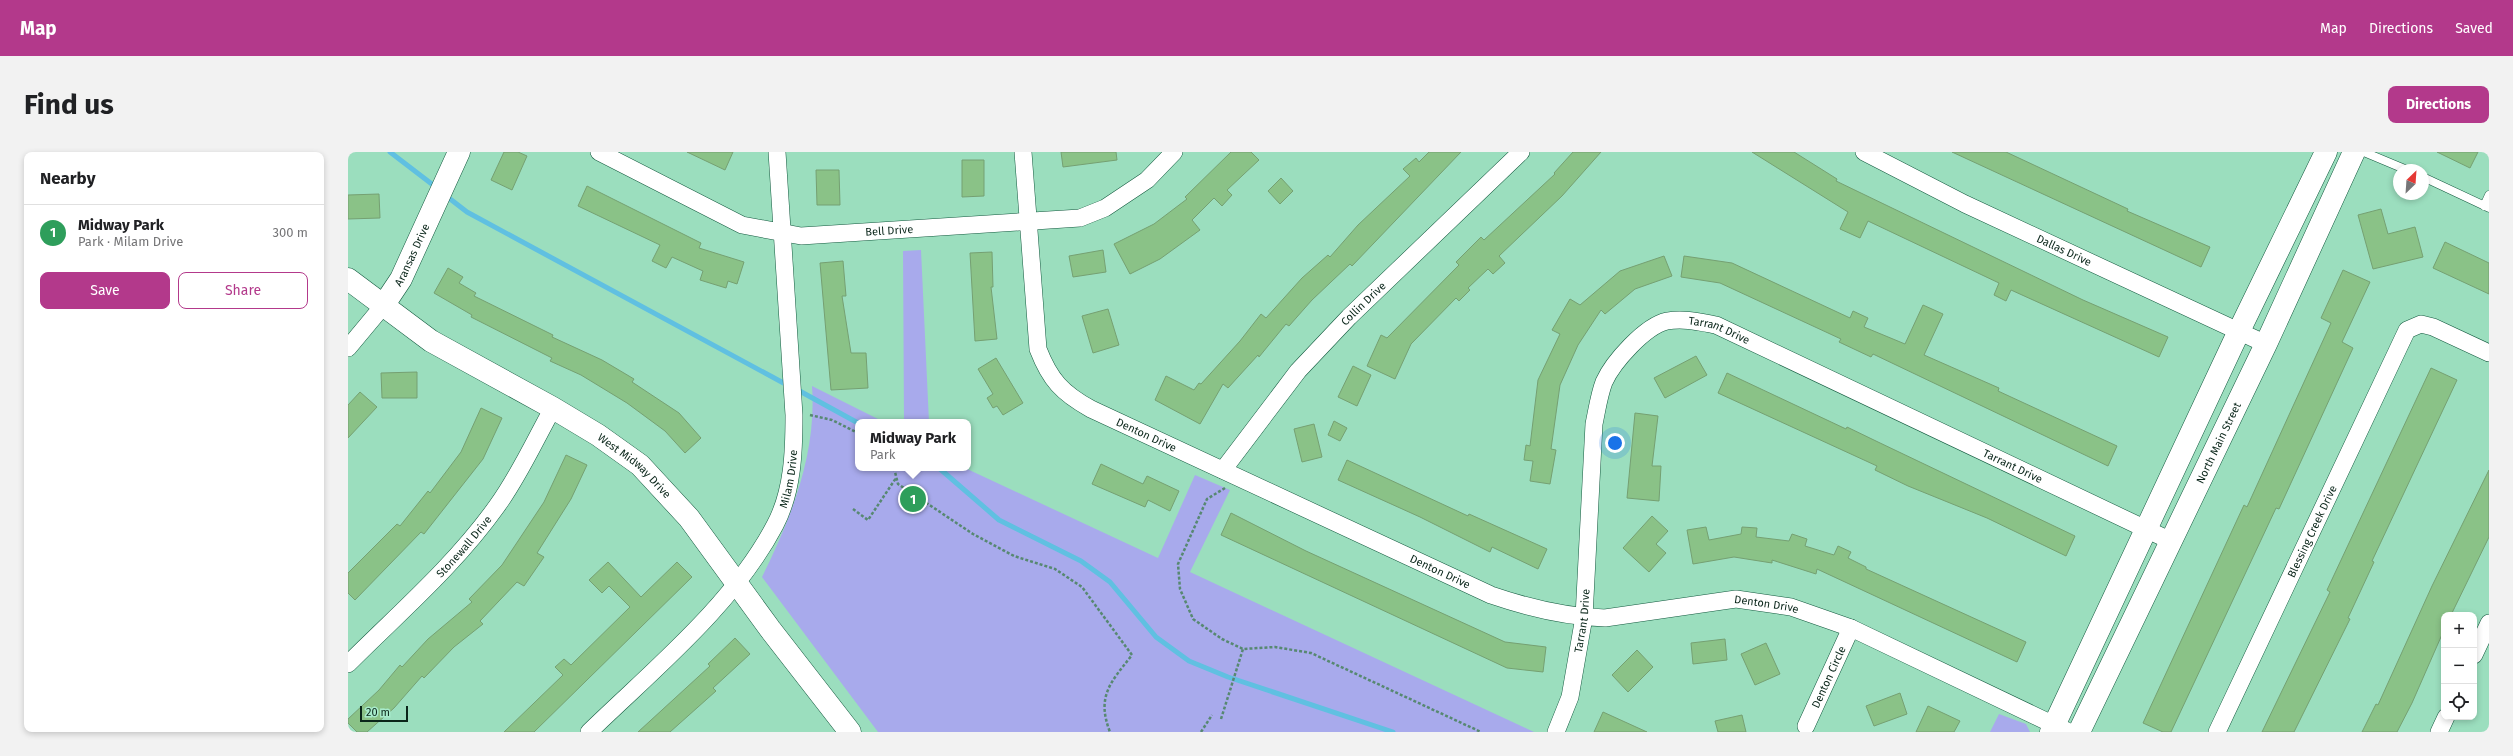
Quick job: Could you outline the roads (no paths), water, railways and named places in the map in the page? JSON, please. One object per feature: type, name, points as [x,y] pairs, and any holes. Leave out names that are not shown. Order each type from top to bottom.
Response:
[{"type":"main road","name":"Aransas Drive","points":[[383,306],[401,279],[459,152]]},
{"type":"main road","points":[[2058,730],[2147,528],[2239,331],[2326,152]]},
{"type":"main road","name":"North Main Street","points":[[2079,732],[2266,344],[2354,152]]},
{"type":"main road","name":"West Midway Drive","points":[[348,279],[431,341],[553,408],[598,435],[640,465],[690,518],[770,629],[850,732]]},
{"type":"street","name":"Bell Drive","points":[[600,152],[742,225],[782,233],[808,235],[1080,218],[1105,208],[1147,180],[1174,152]]},
{"type":"street","name":"Milam Drive","points":[[590,732],[738,584],[776,524],[784,500],[794,452],[791,372],[777,152]]},
{"type":"street","name":"Denton Drive","points":[[1023,152],[1038,349],[1045,368],[1055,382],[1069,396],[1091,409],[1491,595],[1525,606],[1584,617],[1605,618],[1736,599],[1791,607],[1851,628],[2058,730]]},
{"type":"street","name":"Collin Drive","points":[[1229,473],[1298,371],[1348,317],[1521,152]]},
{"type":"street","name":"Dallas Drive","points":[[1864,152],[1965,204],[2266,344]]},
{"type":"street","name":"Aransas Drive","points":[[348,348],[383,306]]},
{"type":"street","name":"Tarrant Drive","points":[[1556,732],[1570,696],[1584,617],[1594,424],[1604,381],[1630,346],[1647,331],[1666,322],[1688,320],[1716,325],[2171,540]]},
{"type":"street","name":"Blessing Creek Drive","points":[[2217,732],[2407,330],[2421,324],[2433,327],[2489,353]]},
{"type":"street","name":"Stonewall Drive","points":[[348,664],[453,560],[498,506],[553,408]]},
{"type":"street","points":[[2477,649],[2489,623]]},
{"type":"street","name":"Denton Circle","points":[[1806,726],[1851,628]]},
{"type":"street","points":[[2439,732],[2445,720]]},
{"type":"lane","points":[[2364,152],[2393,164]]},
{"type":"lane","points":[[2429,180],[2487,207],[2489,195]]},
{"type":"waterway","points":[[390,152],[437,188]]},
{"type":"waterway","points":[[445,195],[467,212],[789,386]]},
{"type":"waterway","points":[[796,389],[855,421]]},
{"type":"waterway","points":[[942,471],[999,520],[1081,561],[1110,582],[1156,637],[1189,661],[1228,677],[1393,732]]},
{"type":"place","name":"Midway Park","points":[[913,499]]}]
